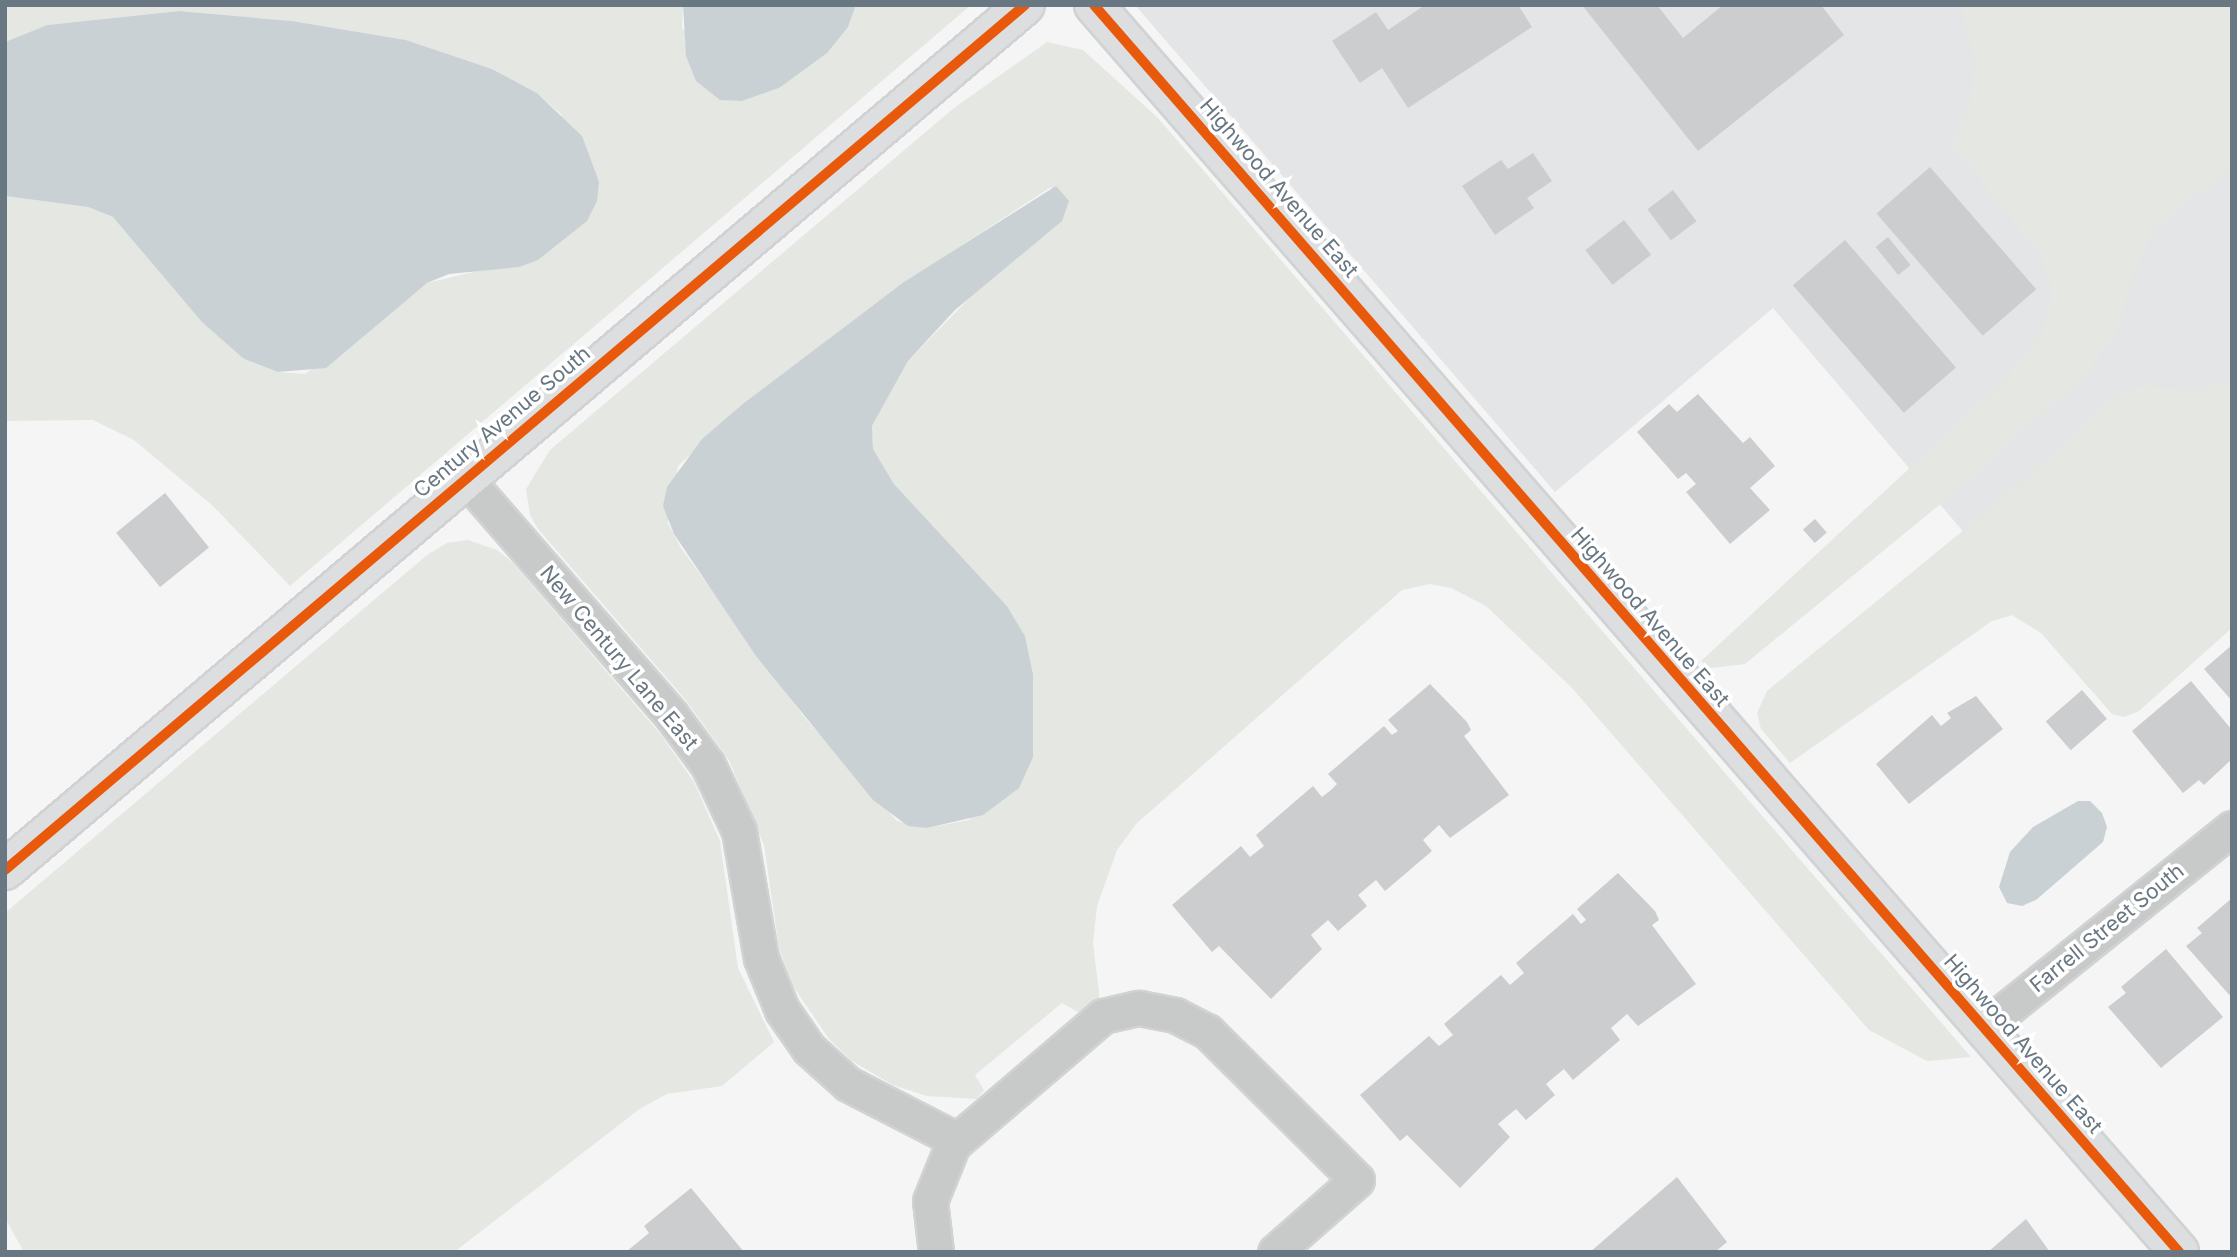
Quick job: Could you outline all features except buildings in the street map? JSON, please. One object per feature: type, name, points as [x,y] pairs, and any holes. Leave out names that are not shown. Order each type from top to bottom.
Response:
[{"type":"street","name":"Century Avenue South","points":[[5,870],[1026,5]]},
{"type":"street","name":"Highwood Avenue East","points":[[1094,5],[2179,1252]]},
{"type":"street","name":"New Century Lane East","points":[[466,478],[671,715],[708,765],[738,831],[761,958],[779,1003],[810,1049],[848,1084],[957,1140]]},
{"type":"street","name":"Farrell Street South","points":[[1983,1028],[2232,828]]},
{"type":"street","points":[[936,1252],[929,1224],[932,1191],[957,1140],[1103,1016],[1139,1008],[1175,1015],[1227,1048],[1357,1180],[1275,1252]]},
{"type":"shaded area","points":[[5,5],[683,5],[682,28],[742,101],[779,88],[848,27],[856,5],[971,5],[290,586],[212,505],[134,440],[93,420],[5,421],[5,196],[88,207],[113,217],[244,359],[278,372],[305,374],[427,283],[486,269],[562,115],[537,93],[492,69],[406,40],[292,21],[179,11],[47,25],[5,42]]},
{"type":"shaded area","points":[[683,5],[856,5],[848,27],[827,53],[779,88],[742,101],[720,100],[696,81],[686,56]]},
{"type":"shaded area","points":[[1135,5],[2232,5],[2232,622],[2120,716],[1773,308],[1555,492]]},
{"type":"shaded area","points":[[1961,5],[2232,5],[2232,166],[2154,229],[2132,276],[2116,333],[2087,373],[1960,488],[1745,664],[1711,668],[1701,661],[2005,380],[2044,330],[2052,291],[2040,254],[1951,144],[1968,112],[1975,63]]},
{"type":"shaded area","points":[[179,11],[292,21],[406,40],[492,69],[537,93],[582,136],[599,182],[597,201],[587,221],[538,260],[519,267],[449,274],[427,283],[326,368],[278,372],[244,359],[202,322],[113,217],[88,207],[5,196],[5,42],[47,25]]},
{"type":"shaded area","points":[[1047,42],[1083,50],[1157,117],[1971,1057],[1927,1061],[1869,1030],[1571,687],[1486,606],[1451,588],[1430,584],[1402,590],[1136,824],[1117,850],[1097,906],[1093,943],[1100,1001],[1083,1015],[1062,1003],[975,1075],[984,1090],[977,1099],[927,1096],[893,1085],[852,1061],[829,1039],[793,986],[779,948],[764,845],[729,760],[684,698],[538,529],[530,515],[526,489],[550,450],[954,108]],"holes":[[[1051,187],[1056,226],[995,272],[908,361],[872,426],[873,449],[894,484],[1007,606],[1025,636],[1033,674],[1033,757],[969,820],[927,828],[897,821],[804,717],[681,548],[668,523],[678,466],[745,403],[904,283]]]},
{"type":"shaded area","points":[[1056,186],[1069,201],[1062,221],[955,310],[908,361],[872,426],[873,449],[894,484],[1007,606],[1025,636],[1033,674],[1033,757],[1019,788],[983,815],[927,828],[908,826],[873,800],[756,656],[674,534],[663,506],[667,487],[702,439],[744,403],[904,282]]},
{"type":"shaded area","points":[[2232,378],[2232,628],[2139,711],[2124,717],[2112,714],[2041,633],[2012,615],[1992,621],[1790,763],[1761,729],[1757,713],[1767,691],[2015,488],[2117,395],[2146,385],[2195,393]]},
{"type":"shaded area","points":[[468,540],[497,550],[513,563],[661,735],[694,782],[720,841],[738,968],[774,1042],[722,1086],[667,1094],[641,1108],[454,1252],[24,1252],[5,1218],[5,913],[427,555],[447,543]]},
{"type":"shaded area","points":[[2078,801],[2090,801],[2102,813],[2107,827],[2103,842],[2036,900],[2022,906],[2007,903],[1999,887],[2010,852],[2033,827]]},
{"type":"cycle path","points":[[5,870],[1025,5]]},
{"type":"cycle path","points":[[1094,5],[2179,1252]]}]
